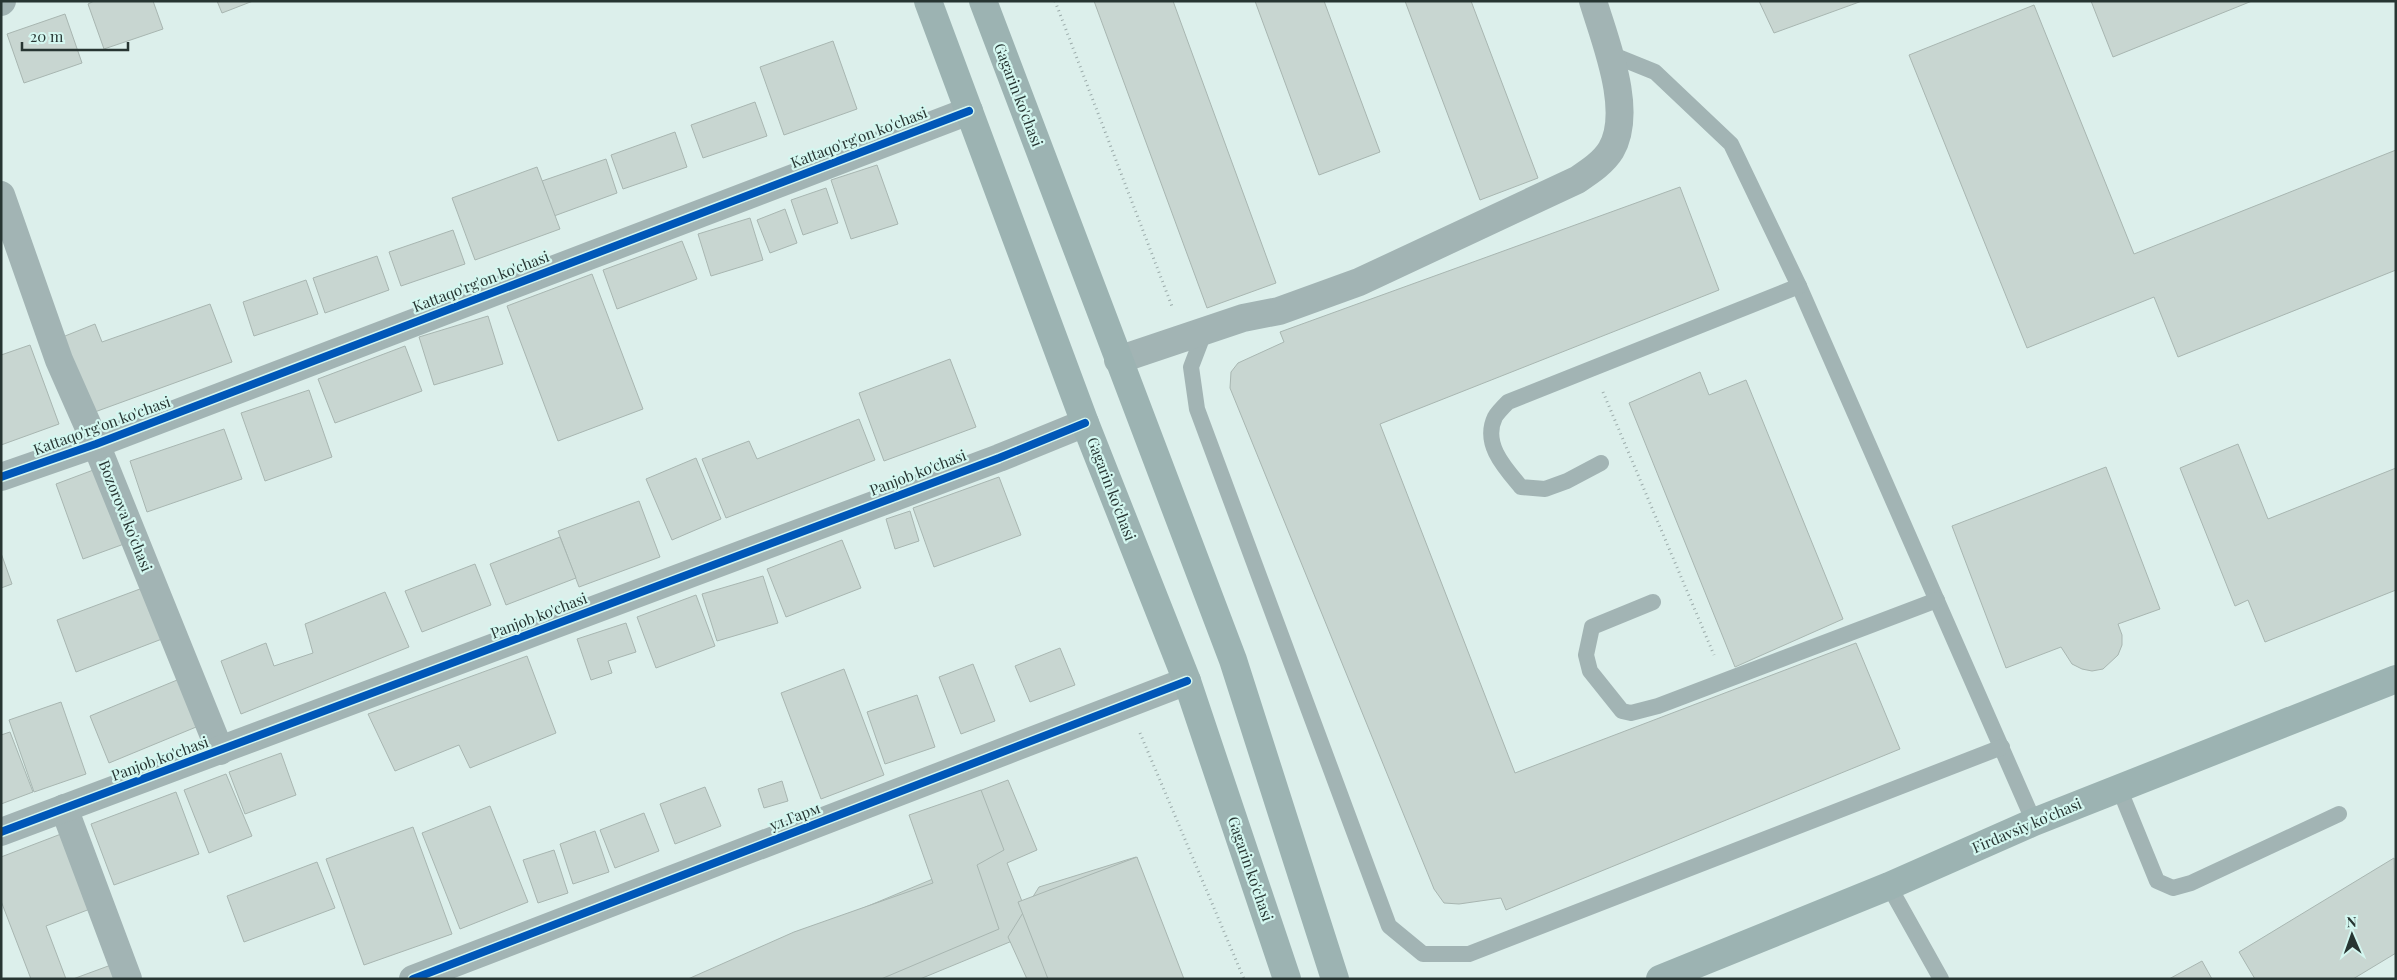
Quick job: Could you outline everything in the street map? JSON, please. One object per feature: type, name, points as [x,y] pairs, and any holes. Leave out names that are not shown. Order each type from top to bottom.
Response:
[{"type":"main road","name":"Gagarin ko'chasi","points":[[928,1],[1085,423],[1187,681],[1287,979]]},
{"type":"main road","name":"Gagarin ko'chasi","points":[[983,1],[1118,360],[1140,411],[1232,660],[1335,979]]},
{"type":"main road","name":"Firdavsiy ko'chasi","points":[[1660,979],[1889,886],[2034,822],[2396,679]]},
{"type":"street","points":[[1118,360],[1194,336],[1242,318],[1279,311],[1359,282],[1577,180],[1595,169],[1611,150],[1619,126],[1620,102],[1593,1]]},
{"type":"street","name":"Kattaqo'rg'on ko'chasi","points":[[1,478],[96,444],[969,111]]},
{"type":"street","name":"Bozorova ko'chasi","points":[[1,195],[59,360],[96,444],[220,751]]},
{"type":"street","name":"Panjob ko'chasi","points":[[1,832],[999,458],[1085,423]]},
{"type":"street","name":"ул.Гарм","points":[[414,979],[1187,681]]},
{"type":"street","points":[[64,808],[128,979]]},
{"type":"lane","points":[[1608,53],[1655,72],[1731,144],[1799,286],[2034,822]]},
{"type":"lane","points":[[1601,463],[1567,481],[1545,489],[1522,487],[1502,465],[1490,439],[1495,417],[1508,402],[1799,286]]},
{"type":"lane","points":[[1194,336],[1191,367],[1197,409],[1389,926],[1423,954],[1469,954],[2002,747]]},
{"type":"lane","points":[[1653,602],[1592,627],[1586,655],[1590,671],[1622,711],[1632,713],[1658,706],[1938,600]]},
{"type":"lane","points":[[2119,788],[2156,881],[2173,888],[2191,883],[2339,814]]},
{"type":"lane","points":[[1889,886],[1941,979]]},
{"type":"path","points":[[1055,1],[1194,336]]},
{"type":"path","points":[[1593,368],[1725,680]]},
{"type":"building","points":[[94,1],[153,1],[163,29],[104,49],[88,4]]},
{"type":"building","points":[[217,1],[253,1],[222,13]]},
{"type":"building","points":[[1094,1],[1173,1],[1276,283],[1207,308]]},
{"type":"building","points":[[1255,1],[1324,1],[1380,152],[1319,175]]},
{"type":"building","points":[[1405,1],[1471,1],[1538,178],[1480,200]]},
{"type":"building","points":[[1759,1],[1862,1],[1774,33]]},
{"type":"building","points":[[2091,1],[2252,1],[2113,57]]},
{"type":"building","points":[[2034,5],[2134,254],[2396,150],[2396,270],[2178,357],[2154,297],[2027,348],[1909,55]]},
{"type":"building","points":[[65,14],[82,63],[24,83],[7,34]]},
{"type":"building","points":[[833,41],[857,109],[784,135],[760,67]]},
{"type":"building","points":[[755,102],[767,136],[703,158],[691,125]]},
{"type":"building","points":[[675,132],[687,167],[623,189],[611,155]]},
{"type":"building","points":[[606,159],[617,193],[554,216],[542,181]]},
{"type":"building","points":[[877,165],[898,224],[851,239],[831,180]]},
{"type":"building","points":[[537,167],[560,229],[475,260],[452,198]]},
{"type":"building","points":[[1680,187],[1719,290],[1380,424],[1515,773],[1856,643],[1900,749],[1506,910],[1501,898],[1459,904],[1444,903],[1434,889],[1230,388],[1231,372],[1238,363],[1284,342],[1280,332]]},
{"type":"building","points":[[826,188],[838,223],[803,235],[791,200]]},
{"type":"building","points":[[785,209],[797,243],[770,253],[757,220]]},
{"type":"building","points":[[750,218],[763,260],[711,276],[698,234]]},
{"type":"building","points":[[453,230],[465,264],[401,286],[389,252]]},
{"type":"building","points":[[682,241],[697,279],[617,309],[603,270]]},
{"type":"building","points":[[377,256],[389,290],[325,313],[313,278]]},
{"type":"building","points":[[592,274],[643,409],[558,441],[507,306]]},
{"type":"building","points":[[306,280],[318,314],[254,336],[243,302]]},
{"type":"building","points":[[210,304],[232,362],[92,413],[60,338],[95,324],[102,342]]},
{"type":"building","points":[[488,316],[503,364],[434,385],[419,337]]},
{"type":"building","points":[[30,345],[59,424],[1,445],[1,355]]},
{"type":"building","points":[[405,346],[422,391],[335,423],[318,379]]},
{"type":"building","points":[[950,359],[976,427],[884,461],[859,393]]},
{"type":"building","points":[[1700,372],[1709,395],[1746,380],[1843,619],[1735,667],[1629,403]]},
{"type":"building","points":[[309,390],[332,457],[265,481],[241,413]]},
{"type":"building","points":[[859,419],[875,460],[726,518],[702,459],[749,441],[757,459]]},
{"type":"building","points":[[224,429],[242,479],[147,512],[130,461]]},
{"type":"building","points":[[2238,444],[2268,519],[2396,468],[2396,590],[2265,642],[2248,600],[2235,606],[2180,468]]},
{"type":"building","points":[[696,458],[721,519],[672,540],[646,479]]},
{"type":"building","points":[[2106,467],[2160,609],[2118,624],[2122,635],[2122,645],[2118,655],[2103,669],[2092,671],[2072,664],[2061,647],[2006,668],[1952,526]]},
{"type":"building","points":[[96,469],[124,544],[83,559],[56,484]]},
{"type":"building","points":[[999,477],[1021,535],[934,567],[913,508]]},
{"type":"building","points":[[639,501],[660,557],[579,587],[558,531]]},
{"type":"building","points":[[910,511],[919,541],[895,549],[886,519]]},
{"type":"building","points":[[560,537],[576,578],[506,605],[490,564]]},
{"type":"building","points":[[842,540],[861,588],[786,617],[767,569]]},
{"type":"building","points":[[1,553],[12,584],[1,588]]},
{"type":"building","points":[[475,564],[491,605],[422,632],[405,591]]},
{"type":"building","points":[[763,576],[778,623],[717,641],[702,594]]},
{"type":"building","points":[[156,583],[175,634],[76,672],[57,620]]},
{"type":"building","points":[[385,592],[409,647],[241,714],[221,661],[266,643],[274,666],[313,653],[305,624]]},
{"type":"building","points":[[696,595],[715,646],[656,668],[637,617]]},
{"type":"building","points":[[626,623],[636,652],[608,661],[612,673],[591,680],[577,639]]},
{"type":"building","points":[[1060,648],[1075,685],[1030,702],[1015,666]]},
{"type":"building","points":[[527,656],[556,733],[470,768],[459,745],[395,771],[368,714]]},
{"type":"building","points":[[973,664],[995,721],[961,734],[939,677]]},
{"type":"building","points":[[844,669],[884,775],[821,799],[781,693]]},
{"type":"building","points":[[182,678],[201,725],[109,763],[90,716]]},
{"type":"building","points":[[917,695],[935,747],[885,764],[867,712]]},
{"type":"building","points":[[61,702],[86,774],[34,792],[9,720]]},
{"type":"building","points":[[10,732],[33,792],[1,804],[1,735]]},
{"type":"building","points":[[281,753],[296,795],[245,814],[229,772]]},
{"type":"building","points":[[226,774],[252,836],[209,853],[184,790]]},
{"type":"building","points":[[1008,780],[1037,850],[1007,863],[1034,932],[920,979],[693,979],[964,866],[940,806]]},
{"type":"building","points":[[782,781],[788,801],[764,808],[758,789]]},
{"type":"building","points":[[705,787],[721,826],[675,844],[660,804]]},
{"type":"building","points":[[981,790],[1004,850],[977,865],[999,929],[881,979],[688,979],[794,932],[933,883],[909,815]]},
{"type":"building","points":[[176,792],[199,854],[114,885],[91,824]]},
{"type":"building","points":[[490,806],[528,902],[460,929],[422,833]]},
{"type":"building","points":[[644,813],[659,851],[615,868],[600,830]]},
{"type":"building","points":[[413,827],[452,934],[364,965],[326,859]]},
{"type":"building","points":[[595,831],[609,872],[573,884],[560,844]]},
{"type":"building","points":[[61,834],[90,909],[46,926],[66,979],[31,979],[1,901],[1,857]]},
{"type":"building","points":[[554,850],[568,893],[538,903],[523,860]]},
{"type":"building","points":[[1136,857],[1171,950],[1101,979],[1027,979],[1008,937],[1039,887]]},
{"type":"building","points":[[1137,857],[1184,979],[1048,979],[1018,902]]},
{"type":"building","points":[[2394,858],[2396,953],[2353,979],[2255,979],[2239,952]]},
{"type":"building","points":[[317,862],[335,908],[244,942],[227,896]]},
{"type":"building","points":[[2202,961],[2212,979],[2169,979]]},
{"type":"building","points":[[111,965],[116,979],[73,979]]},
{"type":"cycle path","points":[[1,477],[96,444],[969,111]]},
{"type":"cycle path","points":[[1,832],[999,458],[1085,423]]},
{"type":"cycle path","points":[[413,979],[1187,681]]}]
